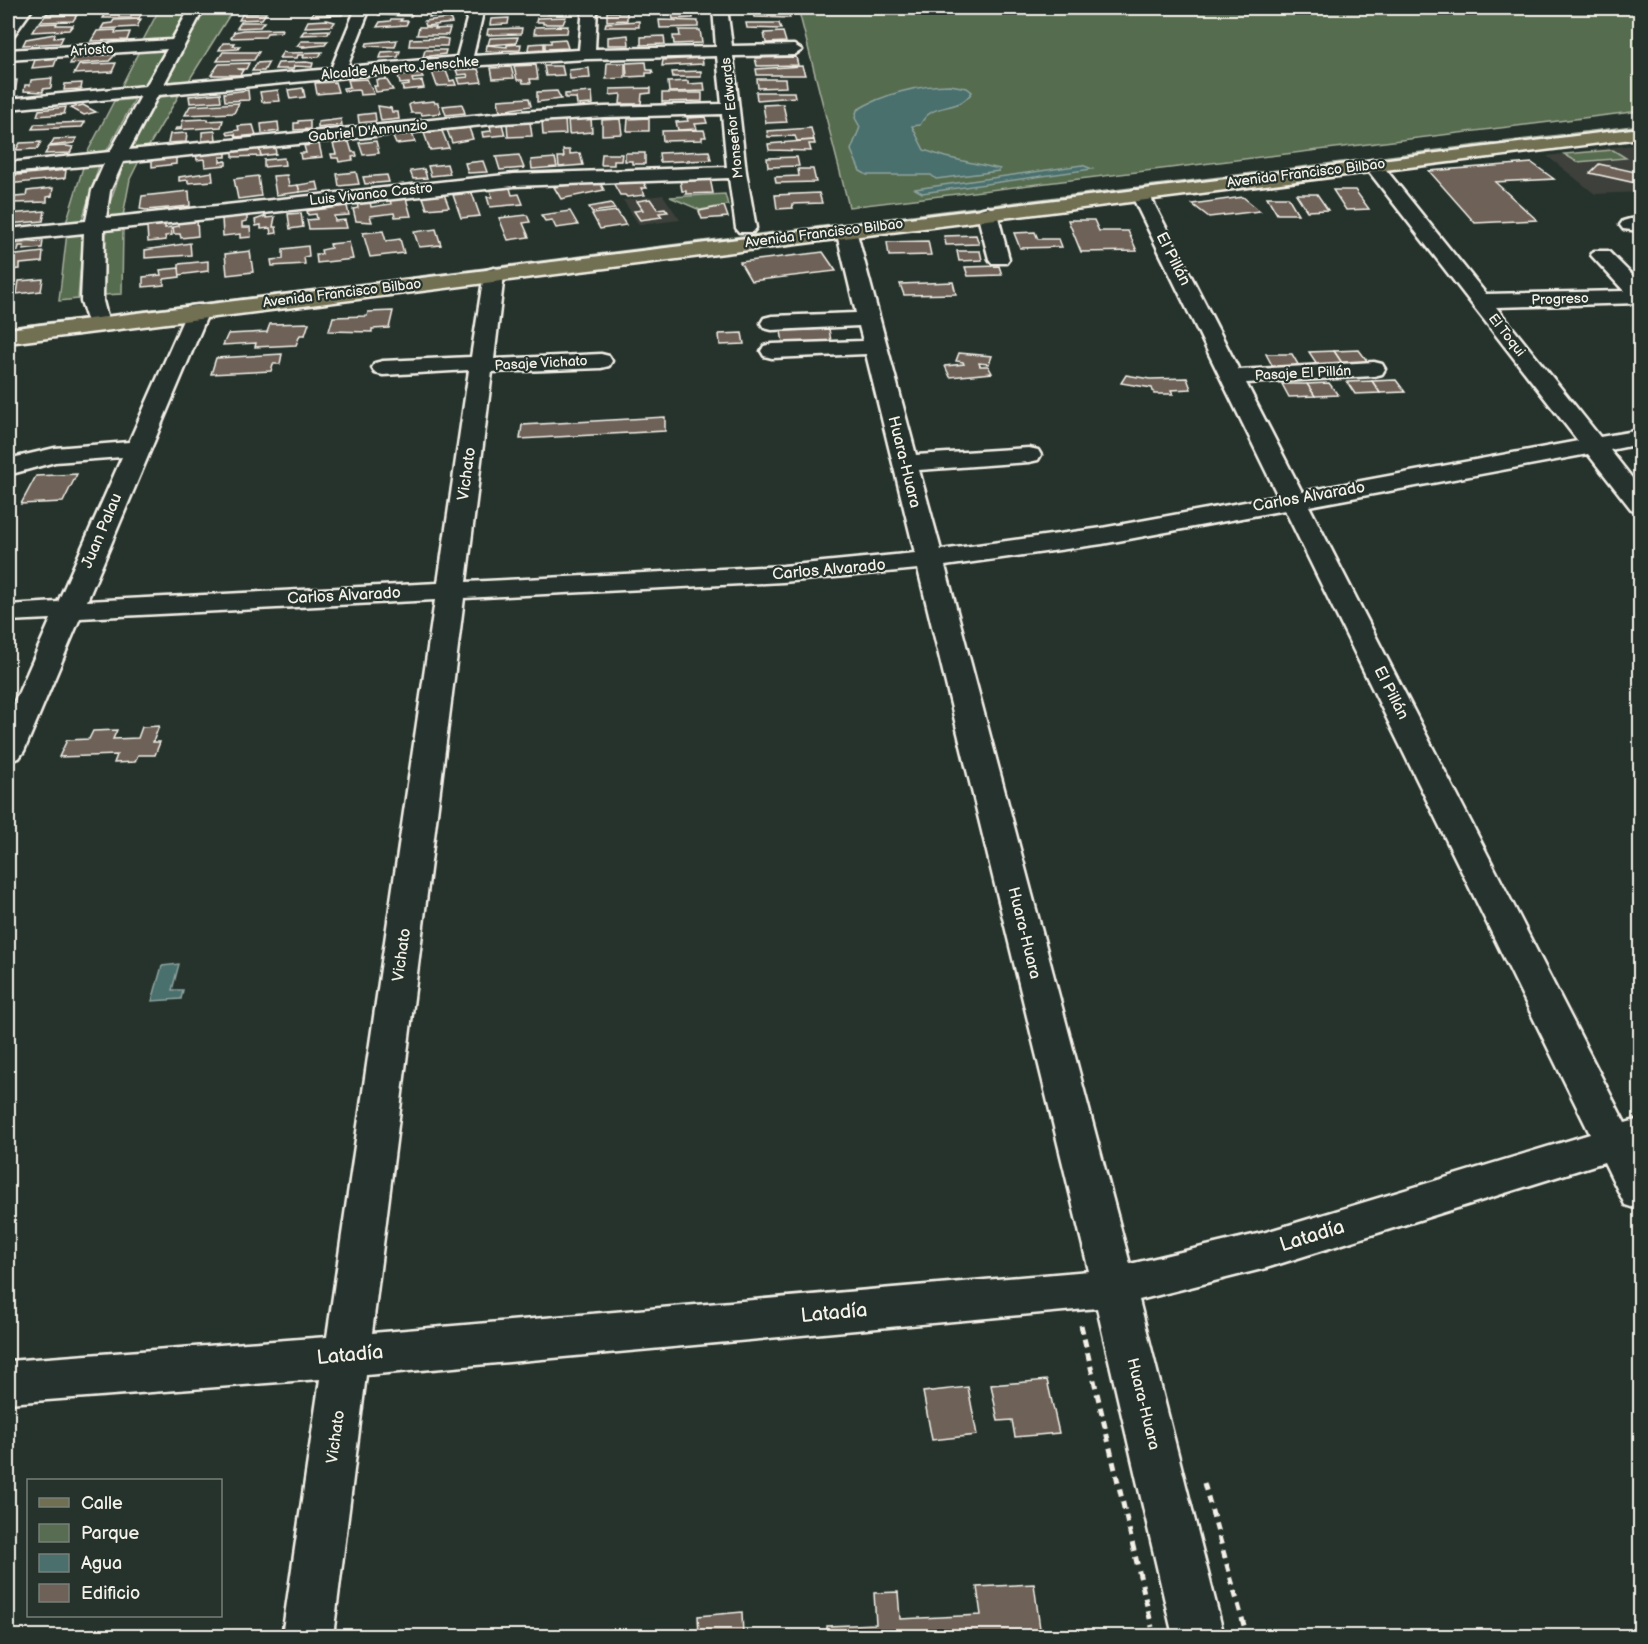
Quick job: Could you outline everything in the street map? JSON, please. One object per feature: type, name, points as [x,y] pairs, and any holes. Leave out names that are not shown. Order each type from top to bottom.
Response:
[{"type":"main road","name":"Avenida Francisco Bilbao","points":[[8,336],[96,316],[746,228],[1641,119]]},
{"type":"main road","name":"Avenida Francisco Bilbao","points":[[8,320],[198,311],[1641,133]]},
{"type":"main road","points":[[710,247],[734,239],[746,228]]},
{"type":"street","points":[[96,316],[95,225],[101,191],[116,157],[197,8]]},
{"type":"street","points":[[337,73],[363,8]]},
{"type":"street","points":[[464,61],[477,8]]},
{"type":"street","points":[[587,54],[590,8]]},
{"type":"street","name":"Monseñor Edwards","points":[[720,8],[737,172],[746,228]]},
{"type":"street","points":[[8,12],[25,9]]},
{"type":"street","points":[[8,33],[25,9]]},
{"type":"street","name":"Ariosto","points":[[8,55],[177,44]]},
{"type":"street","name":"Alcalde Alberto Jenschke","points":[[8,104],[464,61],[587,54],[794,50]]},
{"type":"street","name":"Gabriel D'Annunzio","points":[[8,168],[502,118],[604,112],[730,109]]},
{"type":"street","name":"El Toqui","points":[[1373,165],[1641,504]]},
{"type":"street","name":"Luis Vivanco Castro","points":[[8,235],[514,180],[737,172]]},
{"type":"street","name":"El Pillán","points":[[1140,194],[1294,500],[1628,1139],[1641,1193]]},
{"type":"street","points":[[987,213],[999,260]]},
{"type":"street","name":"Huara-Huara","points":[[846,230],[929,561],[1094,1289],[1199,1636]]},
{"type":"street","points":[[1601,255],[1641,296]]},
{"type":"street","name":"Vichato","points":[[308,1636],[494,274]]},
{"type":"street","name":"Progreso","points":[[1480,301],[1641,296]]},
{"type":"street","name":"Juan Palau","points":[[8,751],[198,311]]},
{"type":"street","points":[[772,323],[872,333]]},
{"type":"street","points":[[772,351],[872,333]]},
{"type":"street","name":"Pasaje Vichato","points":[[382,369],[601,360]]},
{"type":"street","name":"Pasaje El Pillán","points":[[1232,377],[1374,369]]},
{"type":"street","name":"Carlos Alvarado","points":[[8,613],[771,574],[929,561],[1037,547],[1641,437]]},
{"type":"street","points":[[8,467],[22,461],[61,454],[137,449]]},
{"type":"street","points":[[905,463],[1029,455]]},
{"type":"street","name":"Latadía","points":[[8,1382],[348,1356],[1094,1289],[1204,1267],[1266,1251],[1628,1139]]},
{"type":"path","points":[[1094,1289],[1154,1636]]},
{"type":"shaded area","points":[[1639,144],[1640,192],[1595,194],[1547,156]]},
{"type":"shaded area","points":[[663,195],[680,220],[639,225],[623,200]]},
{"type":"green space","points":[[160,8],[188,8],[169,41],[141,44]]},
{"type":"green space","points":[[206,8],[234,8],[188,82],[165,84]]},
{"type":"green space","points":[[798,8],[1640,8],[1640,111],[849,207]]},
{"type":"green space","points":[[140,49],[166,50],[143,87],[120,89]]},
{"type":"green space","points":[[179,95],[146,151],[127,150],[152,98]]},
{"type":"green space","points":[[135,99],[105,154],[85,157],[114,101]]},
{"type":"green space","points":[[1640,125],[1640,128],[8,330],[8,327]]},
{"type":"green space","points":[[1613,150],[1626,158],[1577,162],[1564,154]]},
{"type":"green space","points":[[140,159],[130,179],[123,216],[108,218],[106,213],[124,163]]},
{"type":"green space","points":[[84,164],[99,166],[82,220],[66,223]]},
{"type":"green space","points":[[725,194],[728,205],[700,210],[670,197]]},
{"type":"green space","points":[[123,228],[122,294],[104,295],[106,232]]},
{"type":"green space","points":[[76,232],[83,235],[78,299],[59,301],[67,233]]},
{"type":"water","points":[[950,85],[967,88],[972,92],[959,103],[938,109],[925,117],[920,125],[912,126],[924,150],[1000,169],[999,171],[936,179],[931,175],[867,175],[860,171],[851,150],[860,127],[855,118],[857,110],[878,99],[902,92]]},
{"type":"water","points":[[1082,165],[1092,169],[922,193],[915,189]]},
{"type":"water","points":[[179,964],[172,990],[183,990],[181,999],[152,1001],[162,966]]},
{"type":"building","points":[[50,8],[73,8],[71,11],[46,14]]},
{"type":"building","points":[[87,8],[144,8],[84,11]]},
{"type":"building","points":[[517,8],[516,14],[493,14],[495,9]]},
{"type":"building","points":[[548,8],[568,8],[568,13],[548,14]]},
{"type":"building","points":[[384,9],[414,10],[411,16],[379,15]]},
{"type":"building","points":[[344,10],[342,15],[311,16],[314,11]]},
{"type":"building","points":[[432,10],[450,10],[448,16],[429,17]]},
{"type":"building","points":[[696,10],[697,14],[693,14],[693,18],[673,19],[672,14],[648,15],[648,11]]},
{"type":"building","points":[[143,11],[139,18],[103,18],[106,13]]},
{"type":"building","points":[[769,11],[770,13],[788,12],[790,18],[754,17],[753,13],[744,12]]},
{"type":"building","points":[[607,12],[627,12],[627,20],[607,21]]},
{"type":"building","points":[[243,13],[266,13],[262,19],[239,20]]},
{"type":"building","points":[[77,15],[73,21],[40,22],[45,16]]},
{"type":"building","points":[[566,17],[563,24],[536,22],[537,18]]},
{"type":"building","points":[[450,18],[452,23],[426,26],[424,21]]},
{"type":"building","points":[[509,18],[508,24],[490,25],[491,19]]},
{"type":"building","points":[[141,19],[137,27],[101,29],[104,24],[112,23],[114,20]]},
{"type":"building","points":[[391,19],[408,21],[406,25],[377,27],[380,22]]},
{"type":"building","points":[[659,20],[698,21],[698,27],[660,28]]},
{"type":"building","points":[[308,21],[335,22],[332,26],[305,27]]},
{"type":"building","points":[[639,21],[639,27],[605,27],[606,23]]},
{"type":"building","points":[[241,22],[264,22],[260,27],[237,28]]},
{"type":"building","points":[[57,23],[56,25],[73,25],[69,30],[32,32],[37,24]]},
{"type":"building","points":[[746,23],[779,23],[781,29],[747,28]]},
{"type":"building","points":[[568,26],[567,33],[534,34],[535,27]]},
{"type":"building","points":[[419,27],[450,28],[448,35],[417,35]]},
{"type":"building","points":[[522,28],[521,34],[487,35],[488,29]]},
{"type":"building","points":[[282,29],[281,32],[267,33],[265,37],[231,38],[234,32],[243,30]]},
{"type":"building","points":[[116,30],[115,33],[130,32],[127,40],[91,41],[97,31]]},
{"type":"building","points":[[330,30],[328,34],[301,35],[304,31]]},
{"type":"building","points":[[679,30],[700,30],[702,43],[674,44],[673,36],[680,36]]},
{"type":"building","points":[[783,32],[786,42],[766,43],[764,33]]},
{"type":"building","points":[[55,34],[54,38],[63,37],[60,43],[23,45],[26,39]]},
{"type":"building","points":[[628,35],[629,45],[608,45],[608,37]]},
{"type":"building","points":[[664,36],[665,44],[641,45],[641,37]]},
{"type":"building","points":[[518,37],[516,43],[488,45],[490,38]]},
{"type":"building","points":[[410,39],[448,39],[447,46],[409,46]]},
{"type":"building","points":[[565,39],[568,48],[545,49],[545,43],[551,43],[551,40]]},
{"type":"building","points":[[397,40],[395,47],[366,46],[367,43]]},
{"type":"building","points":[[301,41],[328,41],[325,45],[297,46]]},
{"type":"building","points":[[223,43],[235,43],[233,46],[240,46],[238,49],[219,50]]},
{"type":"building","points":[[544,43],[544,49],[528,50],[529,44]]},
{"type":"building","points":[[521,44],[520,50],[486,51],[487,45],[507,47],[507,45]]},
{"type":"building","points":[[425,50],[446,50],[445,54],[423,57]]},
{"type":"building","points":[[400,51],[398,57],[380,58],[382,52]]},
{"type":"building","points":[[223,52],[259,52],[254,60],[217,61]]},
{"type":"building","points":[[283,52],[322,52],[319,57],[303,58],[304,55],[298,55],[297,58],[279,58]]},
{"type":"building","points":[[116,54],[109,61],[70,64],[73,57]]},
{"type":"building","points":[[796,57],[798,65],[757,66],[755,58]]},
{"type":"building","points":[[57,58],[54,66],[32,68],[35,60]]},
{"type":"building","points":[[702,58],[703,64],[662,66],[663,60]]},
{"type":"building","points":[[269,62],[264,71],[252,71],[257,63]]},
{"type":"building","points":[[646,62],[647,70],[652,70],[653,73],[646,73],[646,76],[627,77],[626,63]]},
{"type":"building","points":[[116,63],[112,72],[74,74],[79,65]]},
{"type":"building","points":[[249,63],[246,69],[237,69],[243,70],[240,75],[211,75],[219,64]]},
{"type":"building","points":[[278,63],[313,63],[312,67],[294,66],[293,69],[275,69]]},
{"type":"building","points":[[607,63],[625,63],[625,78],[606,79]]},
{"type":"building","points":[[536,65],[538,79],[530,79],[531,83],[517,80],[514,66]]},
{"type":"building","points":[[544,66],[562,66],[564,75],[546,76]]},
{"type":"building","points":[[802,66],[805,75],[757,75],[756,69]]},
{"type":"building","points":[[511,67],[514,78],[493,79],[491,68]]},
{"type":"building","points":[[589,68],[590,78],[570,79],[569,70]]},
{"type":"building","points":[[478,69],[482,82],[460,84],[458,78],[468,77],[467,74],[458,75],[456,70]]},
{"type":"building","points":[[446,71],[450,81],[454,80],[456,85],[437,86],[432,72]]},
{"type":"building","points":[[701,71],[701,77],[673,77],[672,72]]},
{"type":"building","points":[[421,73],[423,78],[412,79],[413,82],[422,81],[424,88],[403,90],[402,86],[409,85],[409,83],[400,84],[398,75]]},
{"type":"building","points":[[52,78],[51,88],[43,89],[43,92],[24,91],[25,85],[30,85],[31,80]]},
{"type":"building","points":[[367,79],[374,94],[360,95],[359,90],[344,91],[343,88],[350,87],[348,80]]},
{"type":"building","points":[[386,79],[393,90],[376,92],[374,86],[377,86],[376,80]]},
{"type":"building","points":[[757,79],[785,79],[786,87],[758,88]]},
{"type":"building","points":[[17,80],[15,94],[8,95],[8,81]]},
{"type":"building","points":[[688,81],[688,84],[704,83],[705,91],[669,92],[668,82]]},
{"type":"building","points":[[335,82],[338,92],[317,94],[315,83]]},
{"type":"building","points":[[82,83],[81,89],[64,90],[65,84]]},
{"type":"building","points":[[303,88],[305,97],[290,99],[288,90]]},
{"type":"building","points":[[651,88],[651,93],[642,94],[641,104],[620,104],[621,94],[610,95],[610,89]]},
{"type":"building","points":[[248,90],[249,100],[225,101],[224,93]]},
{"type":"building","points":[[278,90],[280,101],[262,102],[260,92]]},
{"type":"building","points":[[557,91],[561,99],[537,102],[537,92]]},
{"type":"building","points":[[592,92],[593,104],[577,105],[576,98],[565,98],[565,94]]},
{"type":"building","points":[[756,92],[794,92],[795,97],[757,100]]},
{"type":"building","points":[[220,93],[221,101],[190,103],[189,96]]},
{"type":"building","points":[[662,93],[702,93],[702,101],[662,102]]},
{"type":"building","points":[[529,98],[531,106],[500,111],[498,100]]},
{"type":"building","points":[[434,101],[438,103],[441,113],[422,115],[411,113],[409,105],[412,103]]},
{"type":"building","points":[[239,103],[234,113],[185,115],[190,106]]},
{"type":"building","points":[[462,104],[465,113],[446,115],[443,106]]},
{"type":"building","points":[[783,104],[787,122],[766,123],[763,105]]},
{"type":"building","points":[[83,105],[96,112],[84,115],[71,108]]},
{"type":"building","points":[[378,106],[391,108],[392,112],[398,112],[399,119],[381,121]]},
{"type":"building","points":[[66,107],[64,114],[37,116],[39,110]]},
{"type":"building","points":[[375,113],[376,121],[359,123],[358,115]]},
{"type":"building","points":[[705,117],[707,123],[695,124],[697,129],[678,130],[676,122],[688,121],[687,118]]},
{"type":"building","points":[[591,118],[592,132],[569,134],[568,119]]},
{"type":"building","points":[[649,118],[649,131],[627,131],[628,119]]},
{"type":"building","points":[[208,119],[208,121],[223,120],[221,127],[175,130],[181,128],[183,120]]},
{"type":"building","points":[[341,119],[342,125],[318,128],[318,122]]},
{"type":"building","points":[[565,119],[566,134],[543,135],[542,121]]},
{"type":"building","points":[[620,119],[622,134],[602,135],[602,120]]},
{"type":"building","points":[[310,120],[310,129],[294,130],[294,123]]},
{"type":"building","points":[[85,122],[82,127],[32,129],[35,124]]},
{"type":"building","points":[[278,122],[279,131],[262,133],[261,124]]},
{"type":"building","points":[[530,122],[532,136],[508,137],[507,123]]},
{"type":"building","points":[[502,124],[505,135],[483,137],[482,132],[491,131],[490,125]]},
{"type":"building","points":[[253,125],[256,135],[236,137],[235,134],[228,135],[227,132],[239,130],[238,126]]},
{"type":"building","points":[[469,128],[473,139],[452,143],[447,130]]},
{"type":"building","points":[[811,128],[814,140],[797,141],[795,136],[768,137],[767,131]]},
{"type":"building","points":[[704,130],[706,137],[702,137],[702,140],[663,141],[662,131]]},
{"type":"building","points":[[215,131],[216,140],[202,142],[202,132]]},
{"type":"building","points":[[442,131],[449,148],[430,150],[424,133]]},
{"type":"building","points":[[187,133],[186,142],[168,143],[170,134]]},
{"type":"building","points":[[412,133],[415,142],[396,144],[392,135]]},
{"type":"building","points":[[77,138],[74,143],[50,146],[54,139]]},
{"type":"building","points":[[814,140],[815,144],[809,144],[811,151],[769,150],[768,144]]},
{"type":"building","points":[[376,141],[379,153],[363,155],[359,143]]},
{"type":"building","points":[[41,142],[37,149],[16,150],[20,143]]},
{"type":"building","points":[[349,142],[352,152],[356,152],[357,156],[352,157],[353,160],[339,162],[338,158],[332,158],[331,154],[336,154],[333,144]]},
{"type":"building","points":[[319,144],[322,157],[301,159],[300,153],[306,153],[304,146]]},
{"type":"building","points":[[49,147],[73,147],[70,153],[45,154]]},
{"type":"building","points":[[275,147],[276,154],[261,156],[259,148]]},
{"type":"building","points":[[259,148],[261,156],[233,157],[233,152]]},
{"type":"building","points":[[563,150],[570,150],[570,154],[580,153],[583,165],[559,167],[558,157],[564,157]]},
{"type":"building","points":[[226,151],[226,157],[220,157],[220,162],[226,161],[226,165],[205,167],[204,159],[197,160],[196,154]]},
{"type":"building","points":[[709,151],[711,160],[660,162],[659,153]]},
{"type":"building","points":[[625,153],[645,153],[645,164],[632,164],[632,161],[625,161]]},
{"type":"building","points":[[602,154],[622,154],[621,161],[614,161],[614,165],[601,165]]},
{"type":"building","points":[[519,155],[524,168],[500,170],[496,157]]},
{"type":"building","points":[[176,157],[176,164],[152,167],[152,160]]},
{"type":"building","points":[[797,157],[799,166],[768,167],[767,158]]},
{"type":"building","points":[[284,158],[285,165],[264,167],[264,160]]},
{"type":"building","points":[[555,158],[557,167],[532,169],[531,160]]},
{"type":"building","points":[[483,161],[487,172],[468,173],[465,163]]},
{"type":"building","points":[[1532,163],[1554,179],[1495,182],[1537,220],[1475,223],[1429,171]]},
{"type":"building","points":[[447,164],[450,174],[431,176],[428,166]]},
{"type":"building","points":[[1599,164],[1640,173],[1640,184],[1590,173]]},
{"type":"building","points":[[424,169],[427,178],[413,179],[410,171]]},
{"type":"building","points":[[798,169],[813,169],[816,182],[776,183],[775,177],[799,176]]},
{"type":"building","points":[[66,170],[65,178],[8,184],[8,176]]},
{"type":"building","points":[[212,172],[213,181],[188,183],[188,180],[179,181],[179,177]]},
{"type":"building","points":[[356,172],[359,184],[339,186],[337,174]]},
{"type":"building","points":[[287,175],[289,186],[298,185],[300,192],[276,195],[273,176]]},
{"type":"building","points":[[387,175],[389,182],[365,184],[363,177]]},
{"type":"building","points":[[258,176],[261,196],[238,199],[234,179]]},
{"type":"building","points":[[625,178],[627,182],[642,180],[647,188],[641,188],[645,195],[627,197],[620,195],[611,179]]},
{"type":"building","points":[[710,178],[713,193],[686,194],[686,191],[682,191],[680,180]]},
{"type":"building","points":[[599,181],[604,190],[561,199],[554,187]]},
{"type":"building","points":[[317,182],[319,190],[300,192],[298,185]]},
{"type":"building","points":[[53,188],[52,196],[47,197],[47,202],[14,203],[15,197],[26,196],[27,191]]},
{"type":"building","points":[[510,188],[512,195],[519,194],[523,204],[490,207],[487,197],[492,197],[490,190]]},
{"type":"building","points":[[1333,190],[1355,190],[1369,209],[1346,210]]},
{"type":"building","points":[[189,191],[190,206],[140,209],[142,196]]},
{"type":"building","points":[[472,193],[480,216],[461,218],[453,195]]},
{"type":"building","points":[[819,193],[822,203],[792,204],[793,208],[777,209],[775,195]]},
{"type":"building","points":[[444,194],[449,207],[427,209],[423,197]]},
{"type":"building","points":[[1296,194],[1317,194],[1328,210],[1307,211]]},
{"type":"building","points":[[1243,197],[1260,211],[1209,217],[1192,204]]},
{"type":"building","points":[[1267,197],[1288,197],[1298,214],[1277,214]]},
{"type":"building","points":[[406,198],[411,216],[395,217],[394,213],[370,216],[372,222],[356,221],[353,209],[358,208],[357,202],[370,201],[371,207],[391,204],[390,200]]},
{"type":"building","points":[[650,199],[657,209],[665,208],[668,212],[659,213],[662,217],[640,220],[634,211],[643,210],[637,201]]},
{"type":"building","points":[[611,203],[615,209],[592,212],[589,207]]},
{"type":"building","points":[[347,206],[349,215],[334,216],[335,221],[345,220],[347,228],[309,229],[307,220],[317,219],[316,214],[308,215],[307,211]]},
{"type":"building","points":[[724,206],[728,217],[702,219],[699,211]]},
{"type":"building","points":[[45,211],[43,221],[8,224],[8,214]]},
{"type":"building","points":[[570,211],[578,225],[556,228],[552,220],[545,221],[541,215]]},
{"type":"building","points":[[617,211],[626,225],[600,229],[592,214]]},
{"type":"building","points":[[301,213],[303,227],[290,229],[288,214]]},
{"type":"building","points":[[247,215],[247,221],[242,222],[242,227],[250,227],[251,237],[240,238],[240,234],[223,236],[222,218]]},
{"type":"building","points":[[527,215],[530,222],[523,223],[529,237],[508,240],[499,218]]},
{"type":"building","points":[[266,216],[266,218],[275,217],[273,227],[276,227],[277,233],[271,234],[270,228],[261,229],[261,225],[256,226],[255,220]]},
{"type":"building","points":[[197,220],[198,236],[181,238],[180,234],[174,234],[173,227],[179,226],[179,223]]},
{"type":"building","points":[[1068,220],[1094,220],[1099,231],[1128,231],[1137,251],[1081,252]]},
{"type":"building","points":[[165,225],[165,228],[171,227],[172,235],[165,236],[166,240],[148,242],[147,227]]},
{"type":"building","points":[[436,229],[441,245],[419,247],[414,232]]},
{"type":"building","points":[[383,231],[386,241],[400,239],[404,253],[370,257],[363,233]]},
{"type":"building","points":[[1035,232],[1038,239],[1059,239],[1062,247],[1020,248],[1014,233]]},
{"type":"building","points":[[976,235],[979,244],[946,245],[944,236]]},
{"type":"building","points":[[43,241],[42,248],[23,250],[24,246],[19,246],[18,251],[8,252],[8,244]]},
{"type":"building","points":[[928,241],[931,255],[889,256],[887,242]]},
{"type":"building","points":[[349,242],[353,259],[317,263],[316,254],[322,254],[321,250],[331,248],[330,244]]},
{"type":"building","points":[[190,243],[191,255],[145,258],[145,250]]},
{"type":"building","points":[[308,246],[309,256],[304,257],[305,264],[272,266],[271,260],[283,259],[283,249]]},
{"type":"building","points":[[250,251],[253,272],[227,275],[225,254]]},
{"type":"building","points":[[957,251],[980,251],[982,260],[959,261]]},
{"type":"building","points":[[43,252],[42,262],[20,264],[20,269],[8,270],[8,256]]},
{"type":"building","points":[[823,252],[836,271],[751,281],[740,262]]},
{"type":"building","points":[[208,261],[208,271],[179,275],[179,264]]},
{"type":"building","points":[[999,266],[1002,275],[968,276],[965,267]]},
{"type":"building","points":[[179,268],[180,277],[164,279],[164,285],[143,287],[143,277],[161,275],[160,270]]},
{"type":"building","points":[[43,279],[41,291],[17,294],[19,281]]},
{"type":"building","points":[[953,282],[956,294],[904,295],[900,284]]},
{"type":"building","points":[[393,311],[389,328],[372,329],[372,332],[329,331],[333,317],[367,316],[368,312]]},
{"type":"building","points":[[309,323],[305,335],[300,335],[296,345],[255,347],[256,343],[223,345],[228,334],[267,332],[270,324]]},
{"type":"building","points":[[829,329],[831,341],[783,343],[781,331]]},
{"type":"building","points":[[742,333],[744,344],[720,345],[719,334]]},
{"type":"building","points":[[1359,350],[1368,362],[1342,363],[1334,351]]},
{"type":"building","points":[[1334,351],[1342,363],[1317,364],[1309,352]]},
{"type":"building","points":[[959,353],[992,356],[989,364],[979,363],[980,366],[988,366],[992,373],[950,377],[945,366],[964,364],[956,361]]},
{"type":"building","points":[[282,354],[280,364],[273,364],[271,371],[211,374],[216,358]]},
{"type":"building","points":[[1266,354],[1292,354],[1299,366],[1273,367]]},
{"type":"building","points":[[1126,375],[1150,379],[1187,378],[1191,389],[1171,390],[1173,394],[1154,394],[1152,388],[1121,383]]},
{"type":"building","points":[[1396,380],[1405,392],[1380,393],[1372,381]]},
{"type":"building","points":[[1372,381],[1380,393],[1355,394],[1347,382]]},
{"type":"building","points":[[1329,383],[1338,395],[1315,396],[1307,384]]},
{"type":"building","points":[[1282,384],[1307,384],[1315,396],[1289,397]]},
{"type":"building","points":[[665,417],[665,431],[520,439],[522,425]]},
{"type":"building","points":[[77,474],[63,502],[21,504],[36,476]]},
{"type":"building","points":[[159,726],[153,742],[160,742],[155,755],[138,755],[135,762],[114,763],[117,755],[59,757],[67,740],[89,739],[93,731],[117,730],[113,739],[138,738],[142,727]]},
{"type":"building","points":[[1047,1380],[1059,1433],[1015,1437],[1012,1420],[998,1421],[991,1385]]},
{"type":"building","points":[[968,1387],[977,1435],[932,1440],[923,1392]]},
{"type":"building","points":[[1034,1584],[1041,1636],[827,1636],[827,1626],[876,1624],[874,1593],[898,1592],[900,1619],[981,1615],[977,1587]]},
{"type":"building","points":[[742,1612],[743,1636],[699,1636],[698,1616]]}]
